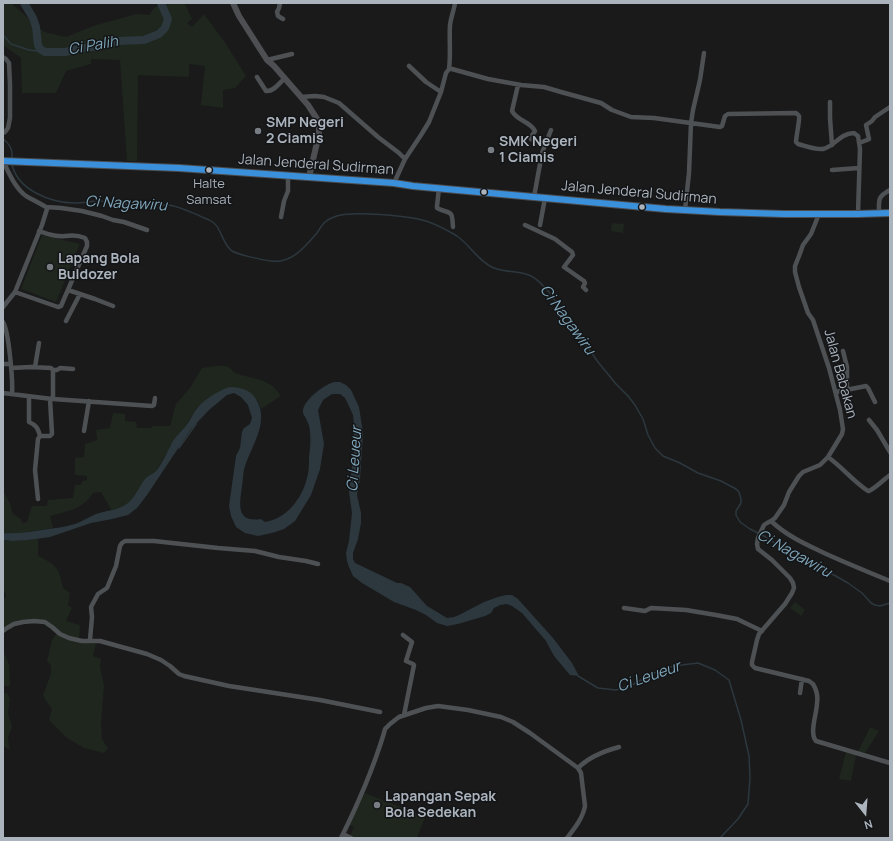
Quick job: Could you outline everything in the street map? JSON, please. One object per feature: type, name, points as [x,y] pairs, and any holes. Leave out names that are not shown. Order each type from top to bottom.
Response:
[{"type":"highway","name":"Jalan Jenderal Sudirman","points":[[4,161],[179,168],[288,175],[745,214],[890,213]]},
{"type":"street","points":[[233,3],[239,16],[267,60],[308,105],[319,122],[309,177]]},
{"type":"street","points":[[280,3],[277,12],[278,16],[283,19]]},
{"type":"street","points":[[394,183],[405,159],[429,122],[441,92],[448,69],[450,27],[455,3]]},
{"type":"street","points":[[685,210],[689,174],[691,123],[704,52]]},
{"type":"street","points":[[267,60],[292,54]]},
{"type":"street","points":[[3,57],[8,63],[10,118],[8,128],[6,132],[3,133]]},
{"type":"street","points":[[409,66],[426,82],[441,92]]},
{"type":"street","points":[[448,69],[518,85],[544,87],[601,103],[612,110],[631,117],[654,118],[720,127],[723,125],[725,116],[728,114],[796,113],[798,114],[799,118],[796,136],[797,144],[817,149],[832,145],[841,136],[854,133],[856,134],[860,148],[858,214]]},
{"type":"street","points":[[257,77],[266,91],[272,90],[284,79]]},
{"type":"street","points":[[518,85],[512,111],[515,116],[534,128],[535,131],[531,139],[544,146]]},
{"type":"street","points":[[301,97],[324,97],[339,103],[405,159]]},
{"type":"street","points":[[830,102],[832,145]]},
{"type":"street","points":[[859,143],[869,139],[866,125],[890,107]]},
{"type":"street","points":[[534,197],[542,153],[551,130]]},
{"type":"street","points":[[4,161],[13,181],[18,188],[25,195],[46,207],[95,214],[147,230]]},
{"type":"street","points":[[832,170],[859,168]]},
{"type":"street","points":[[281,217],[284,201],[288,191],[288,175]]},
{"type":"street","points":[[439,188],[436,206],[437,208],[450,213],[452,216],[452,227]]},
{"type":"street","points":[[880,214],[880,198],[883,194],[890,190]]},
{"type":"street","points":[[540,225],[545,198]]},
{"type":"street","points":[[3,307],[15,292],[39,231],[47,209],[46,207]]},
{"type":"street","name":"Jalan Babakan","points":[[762,631],[785,604],[792,593],[794,586],[790,578],[758,549],[758,538],[765,524],[771,521],[784,505],[789,492],[799,476],[803,472],[820,465],[828,457],[842,434],[843,429],[842,417],[836,392],[818,332],[808,313],[795,272],[795,266],[803,245],[811,234],[819,214]]},
{"type":"street","points":[[525,225],[552,238],[572,252],[572,255],[563,266],[584,281],[584,287],[586,290]]},
{"type":"street","points":[[15,292],[58,308],[61,306],[87,246],[85,238],[80,236],[73,235],[60,237],[39,231]]},
{"type":"street","points":[[68,290],[113,306]]},
{"type":"street","points":[[66,321],[80,294]]},
{"type":"street","points":[[3,322],[11,366],[12,394]]},
{"type":"street","points":[[35,367],[39,343]]},
{"type":"street","points":[[843,351],[847,367],[847,389]]},
{"type":"street","points":[[3,364],[11,366],[50,368],[53,370],[60,368],[73,369]]},
{"type":"street","points":[[40,436],[52,435],[53,370]]},
{"type":"street","points":[[836,392],[866,386],[875,402]]},
{"type":"street","points":[[3,393],[29,397],[152,406],[154,405],[155,398]]},
{"type":"street","points":[[29,397],[29,422],[35,425],[40,436],[38,439],[35,458],[38,499]]},
{"type":"street","points":[[84,431],[88,401]]},
{"type":"street","points":[[869,420],[877,430],[890,452]]},
{"type":"street","points":[[828,457],[868,491],[890,475]]},
{"type":"street","points":[[771,521],[777,527],[798,541],[890,581]]},
{"type":"street","points":[[90,640],[92,617],[91,607],[98,594],[106,590],[116,566],[120,546],[125,541],[154,541],[255,551],[318,564]]},
{"type":"street","points":[[624,608],[645,611],[651,608],[686,610],[737,618],[762,631],[755,644],[752,662],[753,667],[812,683],[817,698],[813,736],[814,740],[836,748],[890,763]]},
{"type":"street","points":[[3,631],[14,624],[23,622],[45,622],[60,634],[69,638],[82,641],[100,641],[147,654],[161,660],[179,674],[184,676],[229,686],[320,700],[380,712]]},
{"type":"street","points":[[404,635],[412,642],[406,662],[414,665],[404,715]]},
{"type":"street","points":[[800,693],[802,680]]},
{"type":"street","points":[[351,838],[342,836],[365,785],[385,729],[404,715],[438,706],[468,710],[501,717],[513,722],[578,768],[581,773],[585,810],[567,838]]},
{"type":"street","points":[[578,768],[592,757],[619,747]]},
{"type":"shaded area","points":[[3,3],[11,3],[44,32],[66,37],[96,25],[137,14],[149,15],[155,7],[170,3],[185,4],[192,19],[187,23],[192,27],[204,14],[226,44],[246,76],[235,88],[223,90],[223,108],[201,105],[205,66],[189,64],[189,77],[138,75],[137,161],[127,161],[120,60],[91,59],[91,64],[66,71],[56,93],[22,93],[21,58],[3,45]]},
{"type":"shaded area","points":[[612,223],[624,224],[623,233],[611,231]]},
{"type":"shaded area","name":"Lapang Bola Buldozer","points":[[42,235],[80,244],[56,302],[21,289]]},
{"type":"shaded area","points":[[227,366],[236,373],[262,380],[277,390],[281,396],[261,409],[258,401],[240,388],[198,406],[185,427],[175,439],[156,471],[147,477],[136,494],[121,508],[112,511],[101,492],[93,493],[85,503],[80,506],[69,511],[50,516],[53,528],[14,534],[3,533],[3,490],[13,514],[21,519],[22,523],[27,522],[32,506],[47,506],[48,500],[73,498],[75,485],[80,485],[83,481],[87,480],[87,476],[75,475],[75,458],[84,457],[85,444],[97,440],[96,430],[110,428],[113,413],[125,414],[125,421],[136,422],[137,428],[170,426],[176,404],[190,388],[202,368]]},
{"type":"shaded area","points":[[38,539],[38,556],[56,568],[63,588],[70,593],[68,605],[72,608],[66,621],[80,625],[79,641],[96,644],[93,656],[101,659],[100,667],[104,685],[101,723],[102,739],[108,748],[104,753],[84,748],[67,738],[49,720],[52,709],[43,695],[51,674],[51,666],[47,661],[52,640],[57,633],[35,619],[3,628],[3,602],[6,595],[3,588],[3,540],[13,541]]},
{"type":"shaded area","points":[[795,602],[805,610],[801,616],[790,608]]},
{"type":"shaded area","points":[[3,650],[9,664],[10,686],[3,686]]},
{"type":"shaded area","points":[[3,693],[7,693],[10,699],[8,713],[12,727],[8,738],[10,750],[3,746]]},
{"type":"shaded area","points":[[870,727],[879,731],[865,753],[858,752]]},
{"type":"shaded area","points":[[846,752],[856,755],[851,781],[839,779]]},
{"type":"shaded area","name":"Lapangan Sepak Bola Sedekan","points":[[365,793],[425,817],[417,838],[355,838],[350,836],[354,827],[349,825]]},
{"type":"water","points":[[334,382],[340,382],[351,390],[359,407],[363,433],[360,479],[357,495],[361,513],[361,523],[358,539],[353,553],[355,563],[397,583],[410,587],[427,606],[447,618],[459,615],[484,602],[498,597],[512,595],[518,599],[553,638],[572,663],[579,676],[570,675],[554,656],[546,641],[522,613],[512,606],[507,604],[500,605],[485,616],[447,626],[437,623],[416,610],[394,602],[353,576],[347,561],[346,553],[352,513],[349,492],[354,450],[354,425],[353,415],[345,398],[340,394],[332,394],[323,400],[318,410],[324,444],[320,469],[311,495],[295,521],[284,529],[258,536],[245,533],[236,527],[231,516],[229,506],[236,456],[240,448],[242,432],[244,428],[250,424],[252,418],[248,405],[241,397],[234,393],[227,395],[209,410],[191,429],[147,495],[137,508],[128,515],[91,523],[50,537],[13,541],[3,540],[3,533],[22,533],[76,524],[96,514],[124,506],[133,498],[146,478],[157,470],[173,441],[187,425],[198,407],[213,395],[231,387],[244,389],[251,393],[258,404],[261,413],[259,430],[245,466],[240,499],[241,510],[243,515],[247,518],[261,519],[265,522],[280,517],[292,507],[297,500],[305,486],[308,476],[310,429],[303,413],[304,406],[316,393],[325,386]]},
{"type":"waterway","name":"Ci Palih","points":[[24,3],[33,18],[36,27],[38,45],[40,49],[45,52],[65,52],[102,46],[117,41],[144,40],[159,34],[165,28],[168,19],[161,3]]},
{"type":"waterway","points":[[3,35],[11,44],[29,50],[45,52]]},
{"type":"waterway","name":"Ci Nagawiru","points":[[3,139],[10,147],[12,158]]},
{"type":"waterway","name":"Ci Nagawiru","points":[[12,164],[15,173],[21,181],[28,188],[46,198],[56,201],[78,203],[103,201],[130,205],[168,205],[176,207],[212,222],[218,228],[226,244],[235,253],[271,261],[285,260],[297,253],[317,233],[322,225],[333,217],[353,214],[380,214],[418,219],[434,224],[457,236],[479,258],[494,268],[503,271],[526,274],[534,277],[541,283],[549,292],[598,362],[635,405],[643,419],[648,435],[655,448],[663,456],[698,473],[721,481],[739,492],[741,503],[736,511],[736,515],[740,522],[781,547],[799,554],[814,567],[834,575],[848,583],[862,593],[871,603],[880,606],[890,603]]},
{"type":"waterway","name":"Ci Leueur","points":[[179,448],[196,424]]},
{"type":"waterway","name":"Ci Leueur","points":[[578,676],[598,688],[616,690],[630,686],[654,673],[673,666],[698,663],[715,670],[729,680],[741,720],[749,756],[750,778],[748,804],[738,819],[720,838]]},
{"type":"transit line","points":[[3,161],[179,168],[394,183],[666,209],[784,214],[890,213]]},
{"type":"place","name":"SMP Negeri 2 Ciamis","points":[[258,131]]},
{"type":"place","name":"SMK Negeri 1 Ciamis","points":[[491,150]]},
{"type":"place","name":"Halte Samsat","points":[[209,170]]},
{"type":"place","name":"Lapang Bola Buldozer","points":[[50,267]]},
{"type":"place","name":"Lapangan Sepak Bola Sedekan","points":[[377,805]]}]
